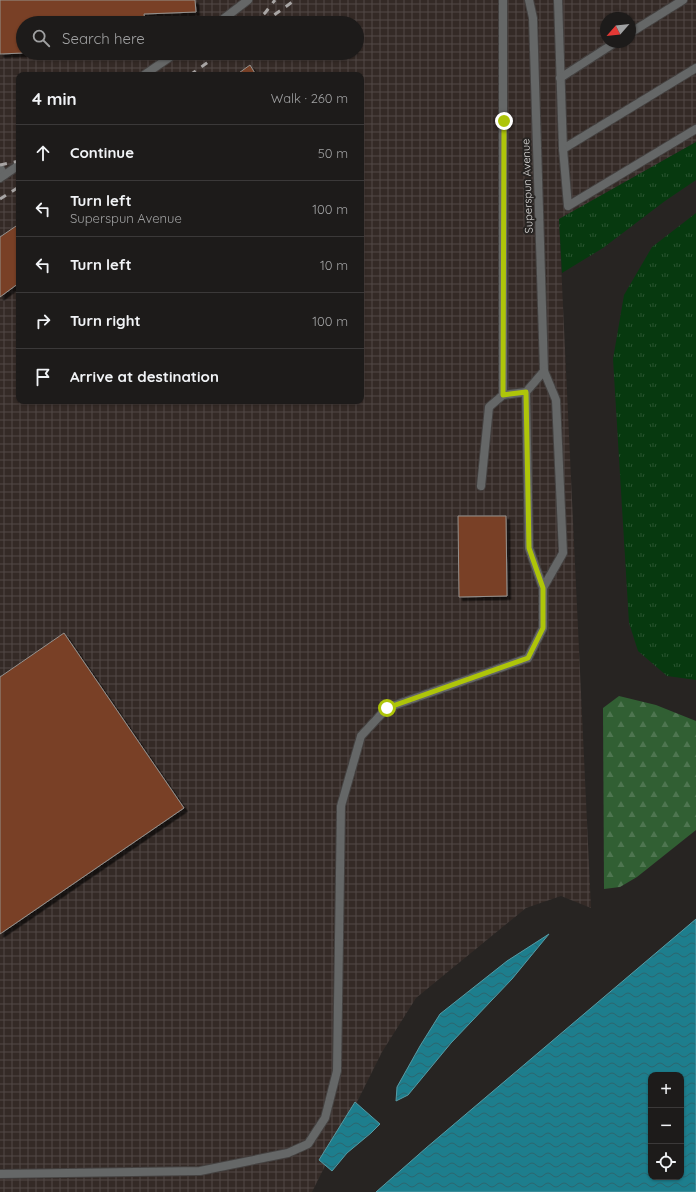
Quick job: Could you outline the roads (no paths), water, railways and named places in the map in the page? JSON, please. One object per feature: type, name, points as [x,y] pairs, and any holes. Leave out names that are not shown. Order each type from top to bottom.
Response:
[{"type":"street","points":[[227,16],[248,0]]},
{"type":"street","points":[[503,0],[503,395]]},
{"type":"street","name":"Superspun Avenue","points":[[529,0],[533,18],[544,371],[556,400],[563,553],[543,588]]},
{"type":"street","points":[[558,0],[563,149],[568,206],[696,129]]},
{"type":"street","points":[[636,29],[683,0]]},
{"type":"street","points":[[560,78],[607,48]]},
{"type":"street","points":[[148,72],[166,60]]},
{"type":"street","points":[[563,149],[696,68]]},
{"type":"street","points":[[1,174],[16,166]]},
{"type":"street","points":[[481,486],[489,408],[503,395],[526,392],[544,371]]},
{"type":"street","name":"Superspun Avenue","points":[[0,1174],[200,1171],[288,1153],[308,1144],[325,1118],[337,1071],[341,806],[361,736],[387,708],[528,658],[543,628],[543,588],[529,548],[526,392]]},
{"type":"water","points":[[696,919],[696,1192],[376,1192],[426,1148]]},
{"type":"water","points":[[549,934],[512,979],[451,1043],[408,1095],[396,1101],[397,1087],[440,1014],[507,961]]},
{"type":"water","points":[[355,1102],[380,1124],[347,1153],[332,1171],[319,1160]]},
{"type":"railway","points":[[261,16],[275,0]]},
{"type":"railway","points":[[273,16],[295,0]]},
{"type":"railway","points":[[194,72],[211,60]]},
{"type":"railway","points":[[0,165],[16,162]]},
{"type":"railway","points":[[0,199],[16,189]]}]
